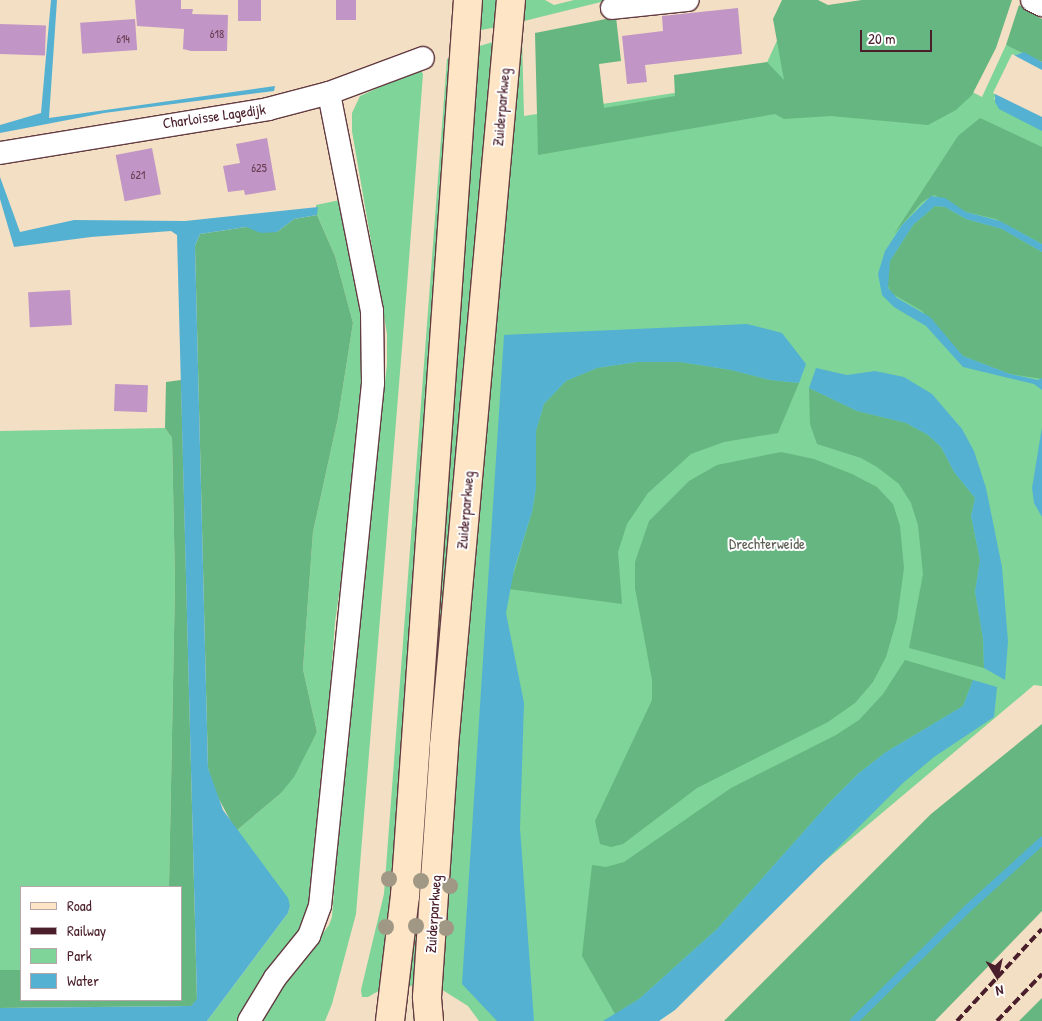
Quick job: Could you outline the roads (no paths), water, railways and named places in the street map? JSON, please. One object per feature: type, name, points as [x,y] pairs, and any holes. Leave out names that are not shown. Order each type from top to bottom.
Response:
[{"type":"main road","name":"Zuiderparkweg","points":[[390,1021],[404,896],[468,0]]},
{"type":"main road","name":"Zuiderparkweg","points":[[429,1021],[428,997],[444,746],[511,0]]},
{"type":"street","points":[[612,8],[688,0]]},
{"type":"street","points":[[1032,0],[1042,5]]},
{"type":"street","name":"Charloisse Lagedijk","points":[[0,153],[268,109],[329,94],[423,58]]},
{"type":"street","points":[[249,1021],[275,978],[309,936],[320,906],[373,383],[372,311],[329,94]]},
{"type":"water","points":[[51,0],[57,0],[49,118],[275,86],[274,91],[104,113],[0,133],[0,125],[41,113]]},
{"type":"water","points":[[1024,52],[1042,62],[1042,131],[999,109],[995,102],[995,95],[1013,56]]},
{"type":"water","points":[[0,177],[20,232],[74,220],[185,221],[318,207],[317,215],[294,219],[277,232],[261,233],[246,227],[200,234],[195,246],[208,768],[223,810],[288,898],[290,906],[288,913],[207,1021],[0,1021],[0,1008],[191,1006],[197,999],[177,235],[171,231],[91,237],[14,247],[0,199]]},
{"type":"water","points":[[931,196],[945,198],[966,212],[1000,221],[1042,244],[1042,252],[1002,229],[966,219],[945,207],[935,206],[913,225],[890,261],[888,288],[897,298],[930,317],[963,356],[1010,374],[1038,380],[1042,378],[1042,390],[1034,384],[963,367],[926,326],[894,307],[882,295],[878,274],[885,251],[902,225]]},
{"type":"water","points":[[747,324],[782,333],[806,364],[799,383],[770,380],[731,370],[680,362],[637,362],[597,368],[566,381],[544,404],[536,431],[536,488],[532,512],[514,570],[506,613],[524,703],[520,828],[534,1021],[497,1021],[462,984],[504,335]]},
{"type":"water","points":[[816,368],[847,375],[875,371],[904,377],[932,394],[962,429],[974,451],[986,488],[1002,567],[1008,642],[1005,680],[984,668],[983,639],[975,592],[980,560],[971,516],[975,498],[954,472],[941,447],[928,435],[906,423],[857,411],[809,388]]},
{"type":"water","points":[[1042,427],[1042,517],[1034,503],[1032,488]]},
{"type":"water","points":[[973,680],[997,687],[994,717],[934,757],[903,783],[675,1010],[659,1021],[603,1021],[639,999],[717,929],[829,803],[859,773],[886,752],[963,706]]},
{"type":"waterway","points":[[854,1021],[966,910],[1042,841]]},
{"type":"railway","points":[[957,1021],[1042,929]]},
{"type":"railway","points":[[997,1021],[1042,974]]},
{"type":"park label","name":"Drechterweide","points":[[767,544]]}]
